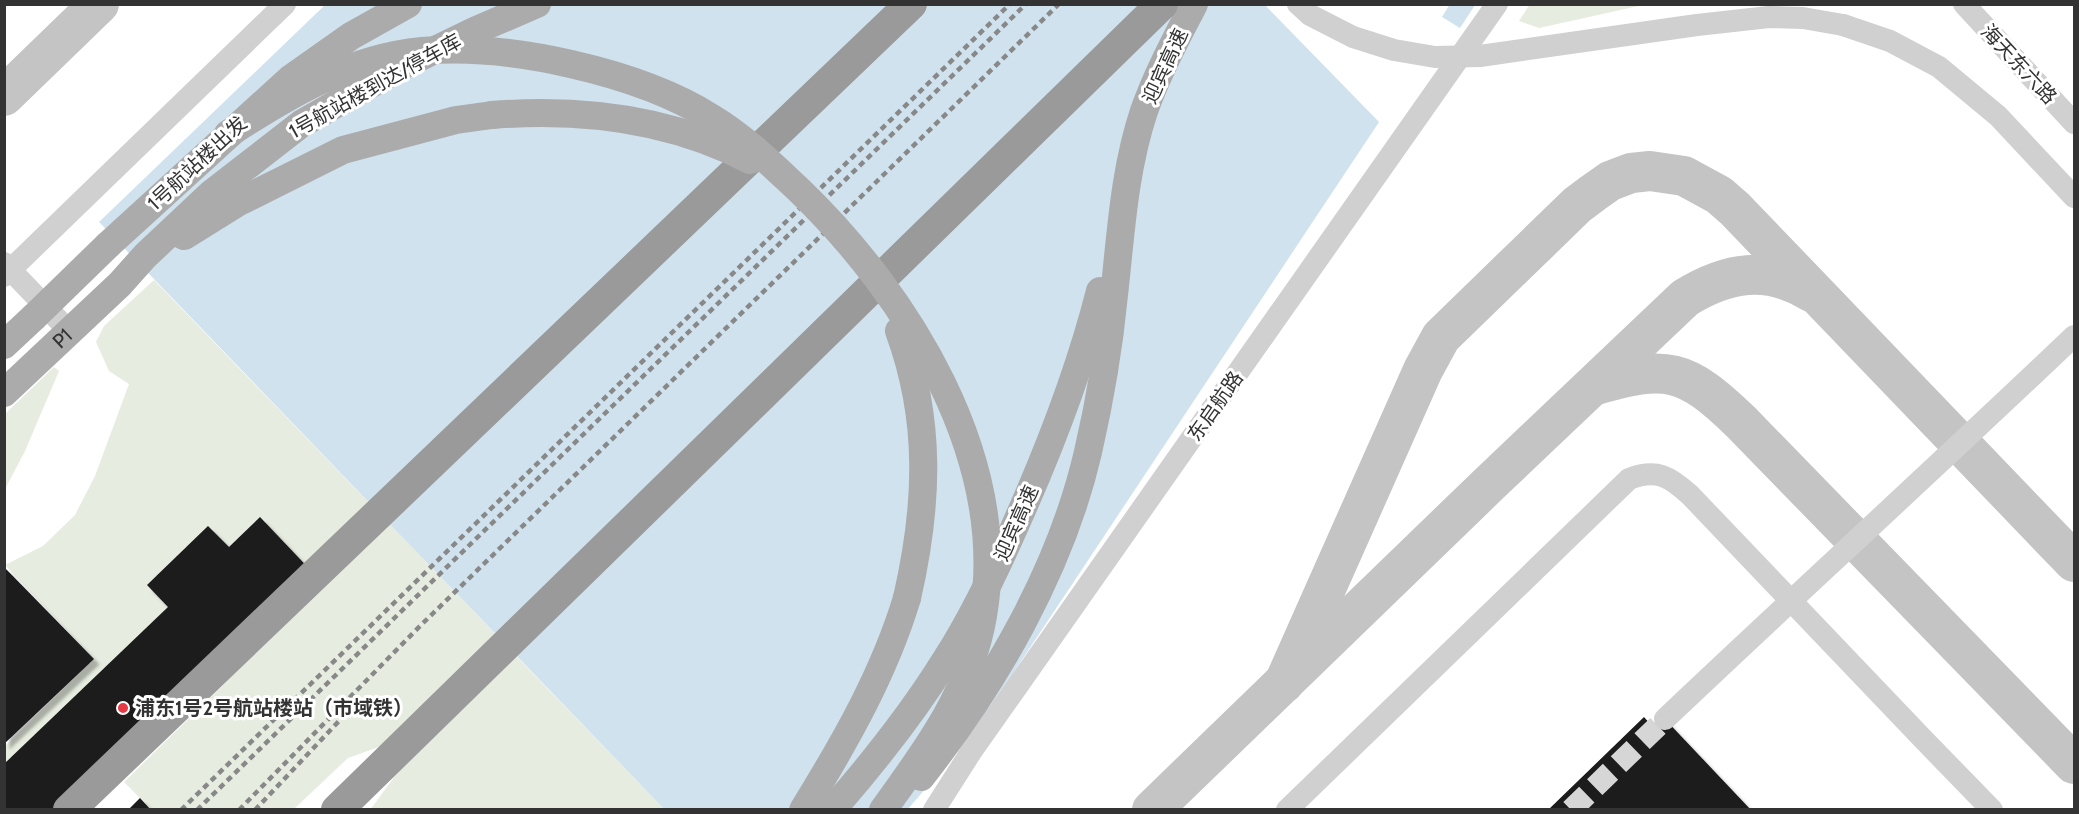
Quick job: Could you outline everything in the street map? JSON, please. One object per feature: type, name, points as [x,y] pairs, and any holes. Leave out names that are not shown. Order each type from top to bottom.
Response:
[{"type":"highway","points":[[69,810],[911,4]]},
{"type":"highway","points":[[337,810],[1162,4]]},
{"type":"main road","name":"1号航站楼出发","points":[[4,345],[108,245],[290,79],[351,36],[408,4]]},
{"type":"main road","name":"1号航站楼到达/停车库","points":[[120,284],[212,193],[301,124],[404,65],[537,4]]},
{"type":"main road","name":"迎宾高速","points":[[832,810],[883,750],[946,660],[970,619],[1005,549],[1074,381],[1093,319],[1144,112],[1158,76],[1194,4]]},
{"type":"main road","points":[[228,134],[295,92],[318,80],[364,63],[423,51],[486,52],[558,62],[599,72],[639,84],[677,100],[709,116],[736,134],[768,159],[827,217],[902,311],[952,402],[978,484],[986,530],[987,572],[983,616],[965,680],[932,741],[883,810]]},
{"type":"main road","points":[[120,284],[182,237],[237,203],[315,163],[343,150],[384,141],[456,120],[492,115],[565,112],[603,115],[698,138],[728,149],[795,187]]},
{"type":"main road","name":"迎宾高速","points":[[890,810],[912,788],[940,753],[991,678],[1036,592],[1067,521],[1089,452],[1103,376],[1124,198]]},
{"type":"main road","points":[[803,810],[838,753],[871,691],[897,630],[915,562],[921,524],[924,490],[923,431],[909,359],[894,316],[880,287],[857,253]]},
{"type":"main road","name":"P1","points":[[4,393],[120,284]]},
{"type":"street","points":[[69,331],[6,270],[285,4]]},
{"type":"street","points":[[1298,4],[1310,15],[1353,37],[1394,50],[1435,57],[1480,56],[1769,17],[1803,18],[1843,25],[1890,41],[1940,67],[1998,116],[2074,197]]},
{"type":"street","name":"东启航路","points":[[934,810],[971,752],[1497,4]]},
{"type":"street","name":"海天东六路","points":[[1964,4],[2074,123]]},
{"type":"street","points":[[4,336],[34,316]]},
{"type":"street","points":[[1665,719],[2074,336]]},
{"type":"street","points":[[1287,810],[1629,479],[1638,475],[1656,473],[1678,484],[1992,810]]},
{"type":"street","points":[[353,810],[405,742]]},
{"type":"shaded area","points":[[1530,4],[1643,5],[1539,28],[1519,21]]},
{"type":"shaded area","points":[[154,280],[372,506],[279,598],[5,769],[5,746],[94,659],[5,565],[43,546],[75,515],[95,476],[129,384],[109,371],[96,342],[104,326]]},
{"type":"shaded area","points":[[54,367],[59,371],[25,451],[5,489],[5,414]]},
{"type":"shaded area","points":[[389,523],[499,638],[387,744],[348,758],[294,809],[151,809],[124,782]]},
{"type":"shaded area","points":[[515,655],[664,809],[370,810],[406,761]]},
{"type":"water","points":[[1450,4],[1475,5],[1460,28],[1442,17]]},
{"type":"water","points":[[325,5],[1265,5],[1379,122],[974,732],[908,809],[664,809],[99,222]]},
{"type":"building","name":"浦东1号2号航站楼站（市域铁）","points":[[260,517],[318,578],[78,810],[4,810],[4,764],[168,607],[147,585],[208,526],[229,547]]},
{"type":"building","points":[[4,567],[94,659],[4,744]]},
{"type":"building","points":[[1662,716],[1751,810],[1548,810],[1644,717],[1652,726]]},
{"type":"building","points":[[140,798],[151,810],[128,810]]},
{"type":"taxiway","points":[[4,96],[99,4]]},
{"type":"taxiway","points":[[1284,683],[1423,370],[1441,337],[1577,205],[1610,181],[1631,173],[1650,171],[1684,176],[1719,195],[1735,209],[2074,562]]},
{"type":"taxiway","points":[[1152,810],[1685,298],[1716,282],[1747,275],[1779,278],[1795,283],[1811,292]]},
{"type":"taxiway","points":[[1593,386],[1618,379],[1658,373],[1689,381],[1705,390],[1741,422],[2074,764]]},
{"type":"tunnel","points":[[1571,810],[1665,719]]},
{"type":"railway","points":[[181,810],[1010,4]]},
{"type":"railway","points":[[197,810],[1026,4]]},
{"type":"railway","points":[[239,810],[420,626],[1059,4]]},
{"type":"railway","points":[[255,810],[356,703]]},
{"type":"place","name":"浦东1号2号航站楼站（市域铁）","points":[[123,708]]}]
